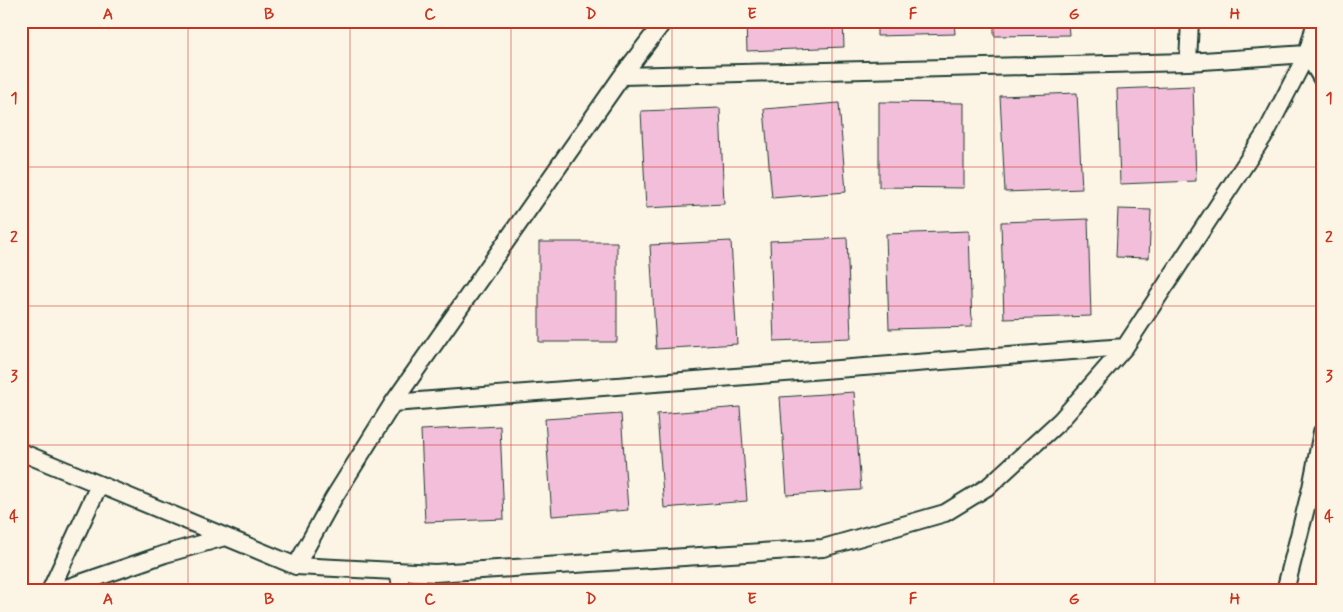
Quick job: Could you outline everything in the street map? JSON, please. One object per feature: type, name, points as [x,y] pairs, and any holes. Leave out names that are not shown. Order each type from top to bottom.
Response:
[{"type":"street","points":[[296,566],[333,499],[393,403],[622,76],[664,21]]},
{"type":"street","points":[[1188,62],[1190,21]]},
{"type":"street","points":[[21,452],[296,566],[435,573],[824,548],[946,513],[988,486],[1053,427],[1125,347],[1267,131],[1307,54],[1316,21]]},
{"type":"street","points":[[622,76],[1188,62],[1307,54]]},
{"type":"street","points":[[1307,54],[1322,78]]},
{"type":"street","points":[[393,403],[1125,347]]},
{"type":"street","points":[[1285,591],[1311,488],[1322,432]]},
{"type":"street","points":[[50,591],[99,485]]},
{"type":"street","points":[[65,591],[165,554],[225,537]]},
{"type":"street","points":[[398,571],[402,591]]},
{"type":"building","points":[[746,21],[843,21],[844,47],[747,51]]},
{"type":"building","points":[[877,21],[954,21],[955,34],[877,36]]},
{"type":"building","points":[[994,21],[1068,21],[1069,35],[994,36]]},
{"type":"building","points":[[1193,86],[1196,181],[1120,184],[1117,89]]},
{"type":"building","points":[[1077,93],[1082,189],[1005,192],[1000,96]]},
{"type":"building","points":[[879,102],[964,103],[964,188],[879,187]]},
{"type":"building","points":[[839,103],[846,192],[772,198],[764,109]]},
{"type":"building","points":[[720,108],[724,204],[646,208],[641,111]]},
{"type":"building","points":[[1118,209],[1151,210],[1149,258],[1116,257]]},
{"type":"building","points":[[1088,219],[1091,316],[1004,319],[1001,222]]},
{"type":"building","points":[[969,231],[972,327],[889,329],[886,234]]},
{"type":"building","points":[[847,238],[851,338],[774,341],[770,241]]},
{"type":"building","points":[[731,241],[737,344],[656,349],[650,245]]},
{"type":"building","points":[[539,242],[617,242],[617,342],[539,342]]},
{"type":"building","points":[[854,392],[861,490],[787,495],[780,397]]},
{"type":"building","points":[[740,407],[747,501],[664,508],[657,414]]},
{"type":"building","points":[[621,414],[628,510],[552,516],[545,419]]},
{"type":"building","points":[[500,426],[504,519],[425,522],[421,430]]}]
